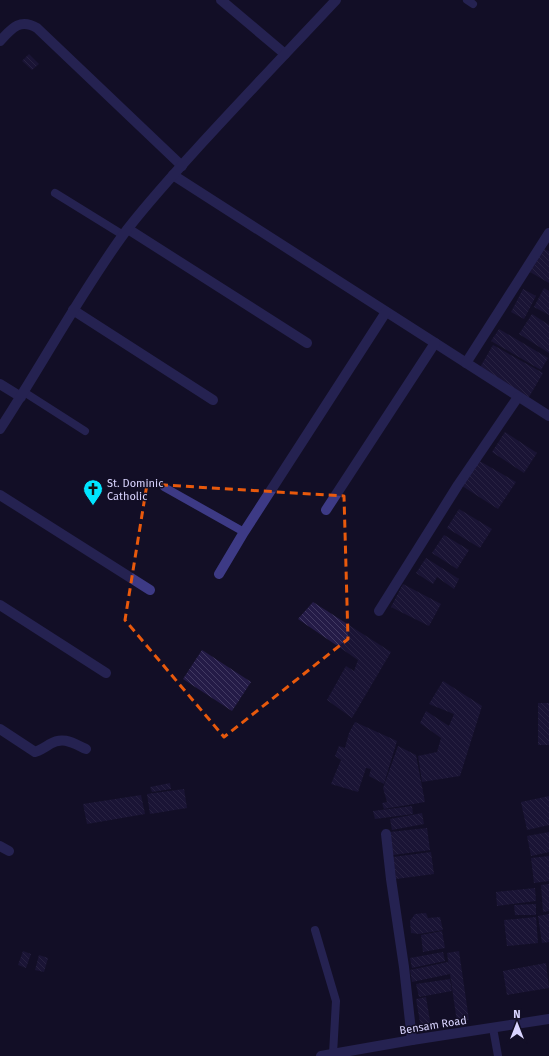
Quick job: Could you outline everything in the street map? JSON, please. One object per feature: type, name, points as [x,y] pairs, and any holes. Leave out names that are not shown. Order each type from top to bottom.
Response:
[{"type":"street","points":[[221,0],[285,54]]},
{"type":"street","points":[[0,429],[23,395],[73,310],[126,232],[173,175],[336,0]]},
{"type":"street","points":[[0,40],[16,25],[23,23],[30,24],[37,28],[182,166]]},
{"type":"street","points":[[173,175],[549,416]]},
{"type":"street","points":[[126,232],[307,343]]},
{"type":"street","points":[[466,363],[549,233]]},
{"type":"street","points":[[73,310],[213,400]]},
{"type":"street","points":[[219,574],[244,532],[386,312]]},
{"type":"street","points":[[326,510],[434,343]]},
{"type":"street","points":[[0,384],[23,395]]},
{"type":"street","points":[[379,611],[458,485],[518,397]]},
{"type":"street","points":[[0,495],[150,590]]},
{"type":"street","points":[[0,605],[106,673]]},
{"type":"street","points":[[0,729],[35,752],[42,750],[57,740],[69,741],[86,750]]},
{"type":"street","points":[[386,834],[391,880],[404,967],[412,1040]]},
{"type":"street","points":[[0,846],[9,851]]},
{"type":"street","name":"Bensam Road","points":[[320,1056],[549,1019]]},
{"type":"lane","points":[[55,193],[126,232]]},
{"type":"lane","points":[[23,395],[85,431]]},
{"type":"lane","points":[[164,487],[244,532]]},
{"type":"lane","points":[[315,930],[336,1001],[333,1054]]},
{"type":"lane","points":[[493,1028],[498,1056]]},
{"type":"highlighted area","points":[[147,484],[344,496],[348,639],[224,737],[125,620]]},
{"type":"building","points":[[29,54],[39,64],[32,70],[22,61]]},
{"type":"building","points":[[544,249],[549,251],[549,283],[530,272]]},
{"type":"building","points":[[544,288],[549,291],[549,315],[534,307]]},
{"type":"building","points":[[523,289],[536,296],[524,319],[511,312]]},
{"type":"building","points":[[532,314],[549,325],[549,353],[519,334]]},
{"type":"building","points":[[499,329],[548,358],[541,370],[491,341]]},
{"type":"building","points":[[493,345],[543,373],[529,397],[479,369]]},
{"type":"building","points":[[505,432],[537,453],[524,473],[492,452]]},
{"type":"building","points":[[476,459],[516,482],[498,509],[459,484]]},
{"type":"building","points":[[459,509],[492,529],[480,548],[447,528]]},
{"type":"building","points":[[444,535],[469,550],[457,569],[432,553]]},
{"type":"building","points":[[426,558],[459,579],[454,589],[437,577],[433,584],[416,573]]},
{"type":"building","points":[[403,584],[441,604],[429,626],[391,607]]},
{"type":"building","points":[[313,602],[391,652],[352,718],[327,700],[346,666],[354,671],[358,660],[298,619]]},
{"type":"building","points":[[202,650],[251,682],[232,711],[183,679]]},
{"type":"building","points":[[443,681],[482,706],[460,776],[422,782],[418,756],[437,752],[441,738],[420,723],[426,711],[449,726],[454,714],[429,704]]},
{"type":"building","points":[[538,703],[549,703],[549,745],[538,745]]},
{"type":"building","points":[[355,722],[397,741],[384,784],[369,776],[371,769],[366,768],[358,792],[331,784],[341,760],[335,756],[339,746],[345,748],[349,733]]},
{"type":"building","points":[[398,746],[416,755],[425,802],[384,809],[382,803],[387,802],[383,788]]},
{"type":"building","points":[[170,783],[171,789],[152,792],[150,787]]},
{"type":"building","points":[[184,789],[187,808],[150,814],[147,794]]},
{"type":"building","points":[[141,795],[145,814],[87,824],[83,804]]},
{"type":"building","points":[[549,796],[549,825],[527,830],[521,802]]},
{"type":"building","points":[[412,806],[413,814],[375,819],[373,811]]},
{"type":"building","points":[[422,813],[424,824],[392,830],[390,819]]},
{"type":"building","points":[[427,828],[430,850],[393,855],[390,832]]},
{"type":"building","points":[[549,832],[549,852],[531,856],[527,836]]},
{"type":"building","points":[[431,852],[434,874],[396,879],[393,857]]},
{"type":"building","points":[[549,856],[549,881],[534,883],[531,858]]},
{"type":"building","points":[[549,884],[549,911],[543,912],[541,885]]},
{"type":"building","points":[[535,888],[536,901],[497,906],[496,892]]},
{"type":"building","points":[[536,904],[536,915],[515,915],[514,905]]},
{"type":"building","points":[[426,913],[428,918],[440,917],[443,930],[419,934],[411,933],[410,921],[415,914]]},
{"type":"building","points":[[549,914],[549,942],[542,943],[538,916]]},
{"type":"building","points":[[536,917],[538,943],[507,946],[504,920]]},
{"type":"building","points":[[442,931],[445,948],[423,952],[421,935]]},
{"type":"building","points":[[23,951],[31,954],[26,968],[18,965]]},
{"type":"building","points":[[459,951],[469,1020],[457,1022],[450,974],[412,982],[410,970],[448,962],[449,967],[447,953]]},
{"type":"building","points":[[443,952],[445,961],[412,968],[410,958]]},
{"type":"building","points":[[39,955],[48,958],[44,972],[35,970]]},
{"type":"building","points":[[546,963],[549,988],[507,995],[503,971]]},
{"type":"building","points":[[450,979],[452,991],[419,997],[416,984]]},
{"type":"building","points":[[426,997],[431,1027],[421,1028],[416,999]]},
{"type":"place","name":"St. Dominic Catholic","points":[[93,506]]}]
